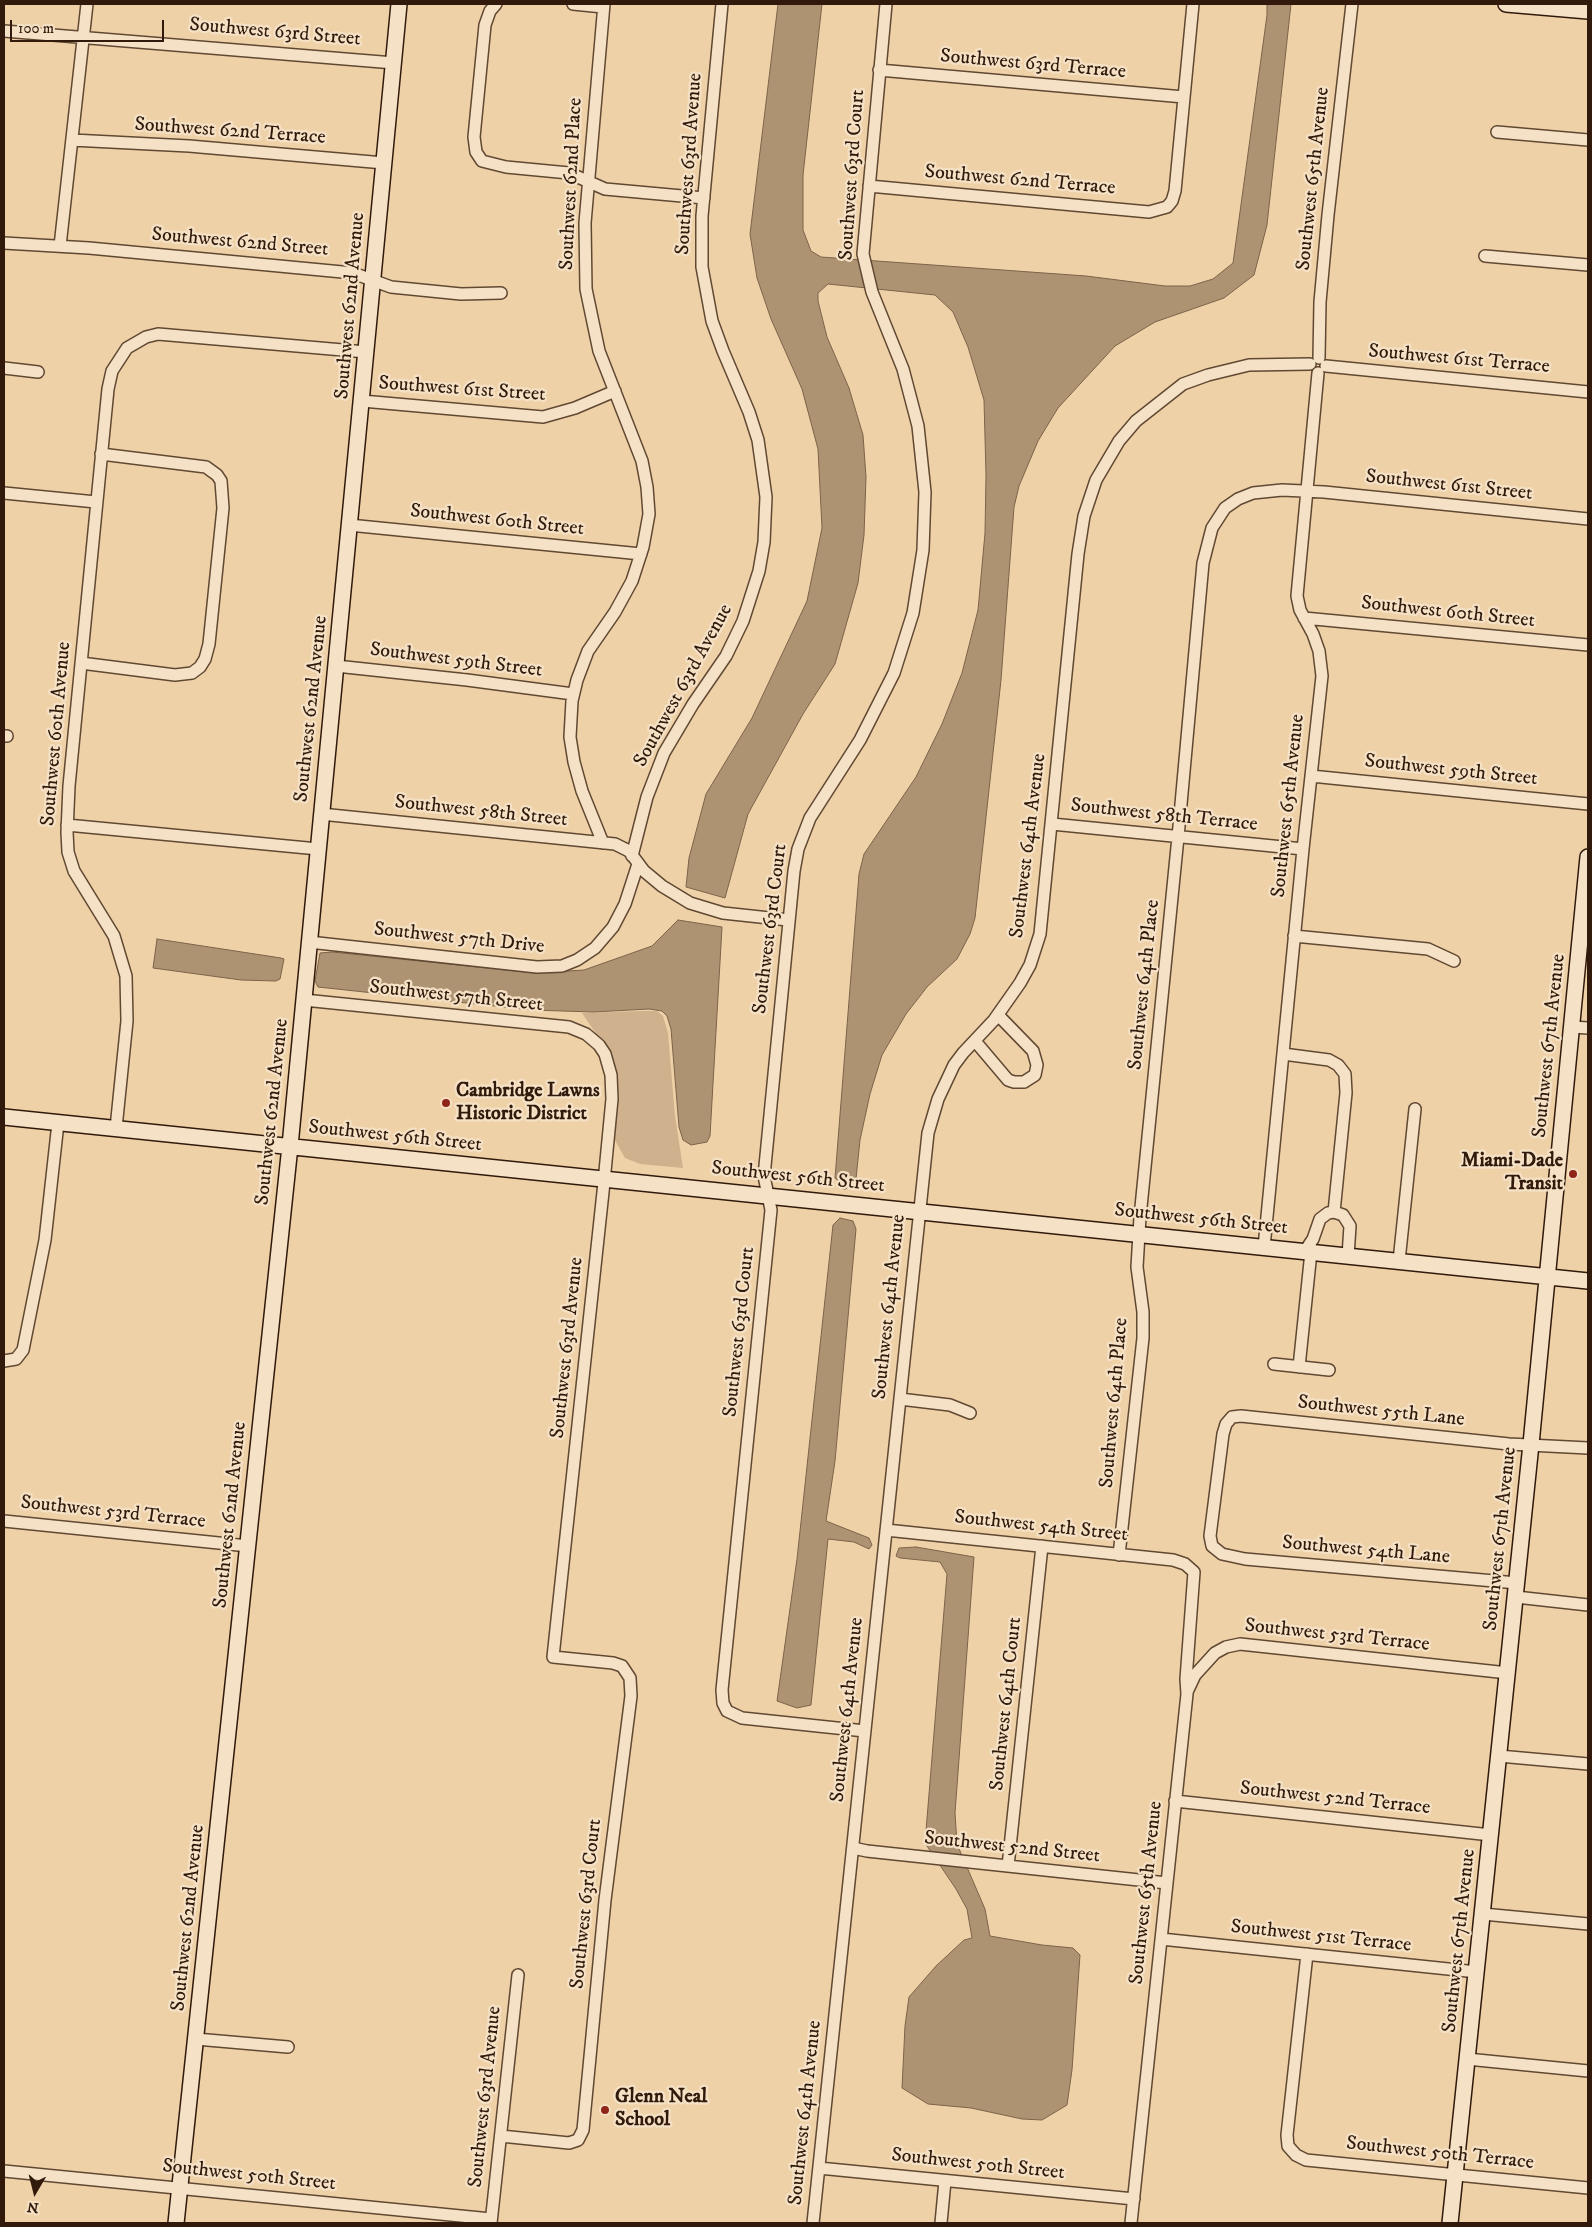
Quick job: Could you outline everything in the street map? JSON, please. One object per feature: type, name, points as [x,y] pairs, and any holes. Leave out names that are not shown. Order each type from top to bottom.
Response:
[{"type":"main road","name":"Southwest 62nd Avenue","points":[[176,2223],[290,1146],[399,4]]},
{"type":"main road","points":[[1506,4],[1588,11]]},
{"type":"main road","name":"Southwest 67th Avenue","points":[[1450,2223],[1508,1672],[1588,857]]},
{"type":"main road","name":"Southwest 56th Street","points":[[4,1117],[1588,1281]]},
{"type":"street","points":[[60,246],[86,4]]},
{"type":"street","points":[[496,4],[490,11],[486,24],[474,137],[476,152],[480,159],[499,167],[569,173],[605,189],[704,198]]},
{"type":"street","points":[[572,4],[604,5]]},
{"type":"street","name":"Southwest 63rd Avenue","points":[[635,860],[647,797],[659,765],[684,718],[736,637],[754,590],[763,547],[766,497],[758,440],[749,412],[721,346],[709,309],[704,287],[701,257],[704,198],[722,4]]},
{"type":"street","name":"Southwest 63rd Court","points":[[865,1731],[755,1720],[729,1712],[723,1702],[722,1690],[771,1210],[764,1176],[794,870],[803,834],[813,811],[860,740],[885,693],[908,631],[920,574],[925,492],[919,435],[905,376],[872,292],[864,259],[886,4]]},
{"type":"street","points":[[1184,97],[1193,4]]},
{"type":"street","name":"Southwest 65th Avenue","points":[[1264,1247],[1322,667],[1316,643],[1298,603],[1297,588],[1318,365],[1327,224],[1352,4]]},
{"type":"street","name":"Southwest 62nd Place","points":[[603,842],[582,791],[574,762],[570,722],[573,694],[588,651],[632,581],[649,520],[646,479],[639,454],[600,352],[588,303],[584,252],[588,182],[604,5]]},
{"type":"street","name":"Southwest 63rd Street","points":[[4,31],[394,62]]},
{"type":"street","name":"Southwest 63rd Terrace","points":[[879,70],[1184,97]]},
{"type":"street","name":"Southwest 62nd Terrace","points":[[869,186],[1149,212],[1167,208],[1172,201],[1175,191],[1184,97]]},
{"type":"street","points":[[1497,132],[1588,140]]},
{"type":"street","name":"Southwest 62nd Terrace","points":[[72,140],[208,147],[384,163]]},
{"type":"street","name":"Southwest 62nd Street","points":[[4,243],[60,246],[353,273],[391,286],[461,294],[500,293]]},
{"type":"street","points":[[1485,256],[1588,265]]},
{"type":"street","name":"Southwest 61st Street","points":[[139,340],[152,334],[173,334],[366,352]]},
{"type":"street","name":"Southwest 60th Avenue","points":[[116,1128],[127,1020],[126,976],[114,936],[74,871],[68,852],[67,825],[69,786],[108,389],[112,372],[122,353],[139,340]]},
{"type":"street","name":"Southwest 64th Avenue","points":[[813,2223],[928,1133],[934,1111],[954,1065],[998,1015],[1026,973],[1038,939],[1043,917],[1081,530],[1092,490],[1108,456],[1136,421],[1183,384],[1215,373],[1249,365],[1318,365]]},
{"type":"street","name":"Southwest 61st Terrace","points":[[1318,365],[1588,392]]},
{"type":"street","points":[[4,368],[38,372]]},
{"type":"street","name":"Southwest 61st Street","points":[[362,401],[544,417],[575,408],[614,391]]},
{"type":"street","points":[[81,664],[175,675],[187,674],[196,670],[206,659],[209,644],[223,508],[223,490],[220,478],[210,469],[195,464],[101,454]]},
{"type":"street","name":"Southwest 64th Place","points":[[1119,1555],[1142,1338],[1143,1312],[1137,1272],[1139,1234],[1203,563],[1210,533],[1225,508],[1245,496],[1263,491],[1306,491]]},
{"type":"street","name":"Southwest 61st Street","points":[[1306,491],[1588,519]]},
{"type":"street","points":[[4,493],[96,502]]},
{"type":"street","name":"Southwest 60th Street","points":[[349,525],[641,554]]},
{"type":"street","name":"Southwest 60th Street","points":[[1304,618],[1588,645]]},
{"type":"street","name":"Southwest 59th Street","points":[[336,666],[573,694]]},
{"type":"street","name":"Southwest 59th Street","points":[[1311,776],[1588,804]]},
{"type":"street","name":"Southwest 58th Street","points":[[322,814],[603,842],[624,847],[635,860]]},
{"type":"street","name":"Southwest 58th Terrace","points":[[1052,824],[1303,849]]},
{"type":"street","points":[[67,825],[318,849]]},
{"type":"street","points":[[635,860],[668,891],[699,907],[732,914],[788,920]]},
{"type":"street","name":"Southwest 57th Drive","points":[[309,942],[537,966],[562,966],[577,960],[595,948],[613,927],[624,904],[635,860]]},
{"type":"street","points":[[1294,936],[1428,949],[1454,961]]},
{"type":"street","name":"Southwest 57th Street","points":[[304,1000],[569,1027],[586,1034],[599,1045]]},
{"type":"street","points":[[975,1041],[1008,1080],[1024,1082],[1035,1075],[1037,1065],[1034,1051],[998,1015]]},
{"type":"street","points":[[1572,1027],[1588,1028]]},
{"type":"street","name":"Southwest 63rd Avenue","points":[[599,1045],[608,1062],[612,1087],[553,1657],[618,1664],[627,1671]]},
{"type":"street","points":[[1283,1054],[1330,1060],[1338,1064],[1345,1074],[1346,1094],[1334,1212]]},
{"type":"street","points":[[1399,1261],[1415,1108]]},
{"type":"street","points":[[4,1361],[20,1356],[27,1331],[45,1240],[58,1123]]},
{"type":"street","points":[[1299,1367],[1308,1252],[1320,1219],[1328,1213],[1334,1212],[1343,1216],[1350,1226],[1348,1256]]},
{"type":"street","points":[[1274,1364],[1329,1370]]},
{"type":"street","points":[[900,1399],[950,1405],[970,1414]]},
{"type":"street","name":"Southwest 55th Lane","points":[[1214,1549],[1210,1536],[1223,1434],[1228,1420],[1241,1416],[1509,1444],[1588,1448]]},
{"type":"street","name":"Southwest 53rd Terrace","points":[[4,1521],[248,1546]]},
{"type":"street","name":"Southwest 54th Street","points":[[886,1530],[1173,1560],[1190,1567]]},
{"type":"street","name":"Southwest 64th Court","points":[[1008,1866],[1042,1546]]},
{"type":"street","name":"Southwest 54th Lane","points":[[1214,1549],[1229,1557],[1516,1590]]},
{"type":"street","name":"Southwest 65th Avenue","points":[[1131,2223],[1187,1694],[1186,1679],[1194,1582],[1194,1572],[1190,1567]]},
{"type":"street","points":[[1516,1590],[1588,1605]]},
{"type":"street","name":"Southwest 53rd Terrace","points":[[1187,1694],[1195,1675],[1215,1653],[1226,1647],[1240,1644],[1508,1672]]},
{"type":"street","name":"Southwest 63rd Court","points":[[501,2136],[565,2144],[578,2140],[584,2127],[605,1900],[631,1696],[631,1683],[627,1671]]},
{"type":"street","points":[[1499,1756],[1588,1764]]},
{"type":"street","name":"Southwest 52nd Terrace","points":[[1175,1801],[1491,1835]]},
{"type":"street","name":"Southwest 52nd Street","points":[[853,1848],[1167,1883]]},
{"type":"street","points":[[1483,1914],[1588,1924]]},
{"type":"street","name":"Southwest 51st Terrace","points":[[1161,1940],[1476,1972]]},
{"type":"street","name":"Southwest 50th Terrace","points":[[1307,1954],[1287,2130],[1290,2150],[1296,2155],[1306,2160],[1588,2188]]},
{"type":"street","name":"Southwest 63rd Avenue","points":[[491,2221],[518,1975]]},
{"type":"street","points":[[196,2038],[288,2047]]},
{"type":"street","points":[[1467,2059],[1588,2071]]},
{"type":"street","name":"Southwest 50th Street","points":[[819,2168],[1134,2199]]},
{"type":"street","name":"Southwest 50th Street","points":[[4,2170],[491,2221]]},
{"type":"street","points":[[941,2223],[945,2180]]},
{"type":"shaded area","points":[[778,4],[822,4],[803,175],[803,230],[811,251],[821,257],[1086,276],[1165,286],[1190,286],[1213,279],[1233,263],[1267,4],[1291,4],[1267,225],[1254,275],[1224,298],[1155,322],[1115,346],[1058,408],[1038,441],[1019,486],[1014,507],[1001,680],[975,918],[970,934],[957,959],[927,987],[906,1014],[882,1055],[870,1094],[860,1140],[856,1179],[846,1189],[843,1189],[840,1182],[835,1178],[859,874],[864,854],[916,777],[942,724],[962,673],[978,610],[985,533],[984,400],[968,347],[953,312],[935,295],[828,284],[818,293],[818,301],[827,337],[849,388],[863,435],[866,477],[864,535],[858,583],[835,664],[803,714],[748,814],[725,898],[686,887],[689,858],[706,794],[752,718],[807,601],[822,528],[818,449],[802,389],[771,319],[757,278],[750,234]]},
{"type":"shaded area","points":[[678,920],[722,927],[710,1136],[707,1142],[691,1145],[683,1140],[679,1127],[671,1029],[667,1016],[662,1011],[649,1009],[593,1012],[532,1010],[318,987],[315,981],[320,953],[332,952],[536,973],[584,970],[652,946]]},
{"type":"shaded area","points":[[157,939],[281,958],[284,959],[280,979],[276,981],[241,980],[153,968]]},
{"type":"shaded area","points":[[657,1011],[663,1016],[668,1033],[675,1116],[683,1168],[640,1164],[625,1158],[612,1135],[616,1091],[601,1041],[582,1013]]},
{"type":"shaded area","points":[[840,1218],[853,1221],[856,1229],[835,1461],[826,1521],[869,1538],[872,1545],[869,1549],[854,1542],[828,1539],[811,1705],[797,1708],[777,1701],[797,1559],[833,1225]]},
{"type":"shaded area","points":[[916,1547],[974,1557],[955,1813],[957,1844],[985,1909],[990,1936],[1073,1948],[1080,1955],[1072,2070],[1067,2105],[1042,2120],[1022,2119],[971,2108],[928,2104],[902,2088],[905,2026],[909,1997],[936,1966],[964,1940],[972,1938],[967,1909],[925,1843],[947,1574],[940,1562],[896,1556],[899,1548]]},
{"type":"place","name":"Cambridge Lawns Historic District","points":[[446,1103]]},
{"type":"place","name":"Miami-Dade Transit","points":[[1573,1174]]},
{"type":"place","name":"Glenn Neal School","points":[[605,2110]]}]
